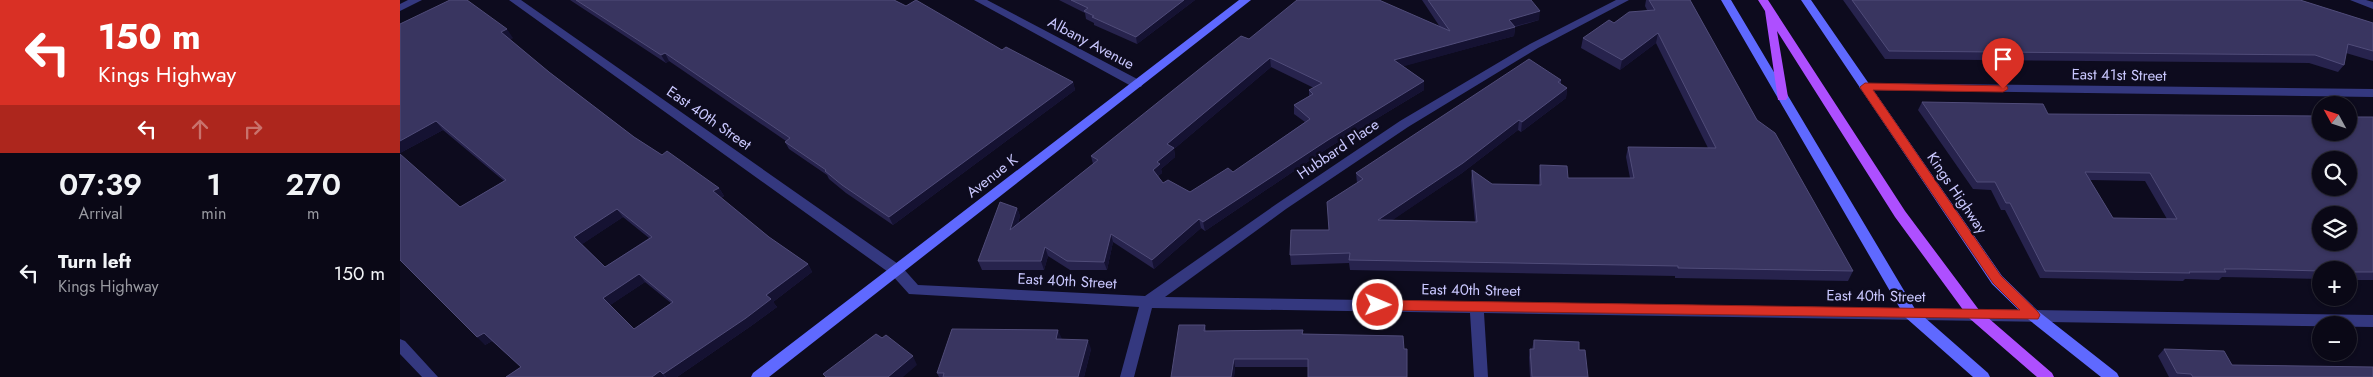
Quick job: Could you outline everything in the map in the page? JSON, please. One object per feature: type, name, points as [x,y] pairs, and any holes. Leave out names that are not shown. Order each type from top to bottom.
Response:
[{"type":"main road","points":[[1765,4],[1782,97]]},
{"type":"main road","points":[[1765,4],[1900,214],[1974,314],[2047,377]]},
{"type":"street","points":[[400,8],[416,0]]},
{"type":"street","name":"East 40th Street","points":[[514,0],[896,270],[914,290],[1147,302],[2373,321]]},
{"type":"street","name":"Albany Avenue","points":[[979,0],[1137,84]]},
{"type":"street","name":"Avenue K","points":[[758,377],[1246,0]]},
{"type":"street","name":"Hubbard Place","points":[[1147,302],[1282,206],[1404,124],[1534,46],[1624,0]]},
{"type":"street","points":[[1726,0],[1910,313],[1983,377]]},
{"type":"street","name":"Kings Highway","points":[[1806,0],[1997,280],[2034,315],[2112,377]]},
{"type":"street","points":[[2355,0],[2373,6]]},
{"type":"street","name":"East 41st Street","points":[[1865,87],[2373,93]]},
{"type":"street","points":[[1127,377],[1147,302]]},
{"type":"street","points":[[1477,306],[1481,377]]},
{"type":"street","points":[[400,345],[431,377]]},
{"type":"building","points":[[450,0],[467,0],[507,29],[501,32],[549,72],[634,137],[662,155],[667,151],[719,188],[713,191],[769,237],[808,264],[766,295],[771,299],[746,318],[663,374],[660,371],[652,377],[506,377],[521,367],[484,333],[477,337],[400,260],[400,154],[460,207],[506,180],[436,121],[400,141],[400,24]],"holes":[[[617,209],[652,237],[605,267],[574,237]],[[639,274],[673,302],[634,329],[603,298]]]},
{"type":"building","points":[[576,0],[894,0],[906,6],[916,0],[1002,50],[1006,47],[1073,82],[889,217],[842,185],[826,170],[785,142],[790,138],[665,53],[661,55]]},
{"type":"building","points":[[1071,0],[1184,0],[1136,37],[1092,17],[1094,16],[1084,11],[1088,8]]},
{"type":"building","points":[[1297,0],[1379,0],[1450,31],[1428,0],[1531,0],[1540,11],[1509,20],[1515,27],[1394,60],[1424,81],[1328,140],[1203,222],[1199,219],[1152,260],[1111,234],[1104,262],[1067,261],[1045,247],[1041,261],[978,261],[1000,202],[1017,208],[1010,230],[1098,160],[1091,156],[1202,67],[1241,36],[1249,39]],"holes":[[[1270,58],[1322,83],[1309,90],[1313,94],[1294,105],[1310,119],[1233,172],[1228,168],[1190,192],[1168,180],[1163,183],[1153,170],[1160,164],[1157,162],[1174,148],[1167,144]]]},
{"type":"building","points":[[1649,0],[1690,0],[1757,120],[1775,133],[1853,271],[1349,260],[1350,253],[1290,255],[1291,230],[1329,230],[1327,202],[1363,179],[1356,173],[1529,59],[1561,80],[1558,82],[1567,88],[1522,122],[1519,120],[1463,163],[1378,220],[1477,222],[1472,170],[1492,184],[1541,185],[1540,165],[1567,166],[1568,178],[1634,178],[1628,147],[1716,148],[1658,33],[1622,60],[1583,38],[1609,20],[1614,23],[1629,12],[1655,10]]},
{"type":"building","points":[[1852,0],[2300,0],[2373,23],[2373,51],[2348,44],[2344,65],[2315,55],[1889,51]]},
{"type":"building","points":[[1922,102],[2043,104],[2048,114],[2312,116],[2312,141],[2358,141],[2358,117],[2373,117],[2373,272],[2357,272],[2357,261],[2312,261],[2312,271],[2224,269],[2226,272],[2190,273],[2045,271],[2010,203],[2006,203],[1995,182],[1977,182]],"holes":[[[2085,172],[2150,173],[2177,219],[2113,218]]]},
{"type":"building","points":[[1179,325],[1205,325],[1204,331],[1303,330],[1302,334],[1403,336],[1404,349],[1407,349],[1407,377],[1308,377],[1308,359],[1234,359],[1231,377],[1171,377]]},
{"type":"building","points":[[952,329],[1058,330],[1056,339],[1088,340],[1078,377],[943,377],[944,373],[937,373]]},
{"type":"building","points":[[876,334],[882,338],[886,335],[913,356],[888,377],[826,377],[823,374]]},
{"type":"building","points":[[1534,340],[1579,342],[1579,350],[1585,350],[1588,377],[1532,377],[1530,349],[1534,349]]},
{"type":"building","points":[[2164,349],[2224,351],[2232,365],[2373,367],[2373,377],[2193,377],[2191,374],[2177,373]]},
{"type":"route","points":[[1378,305],[2034,315],[1997,280],[1865,87],[2003,89]]}]
